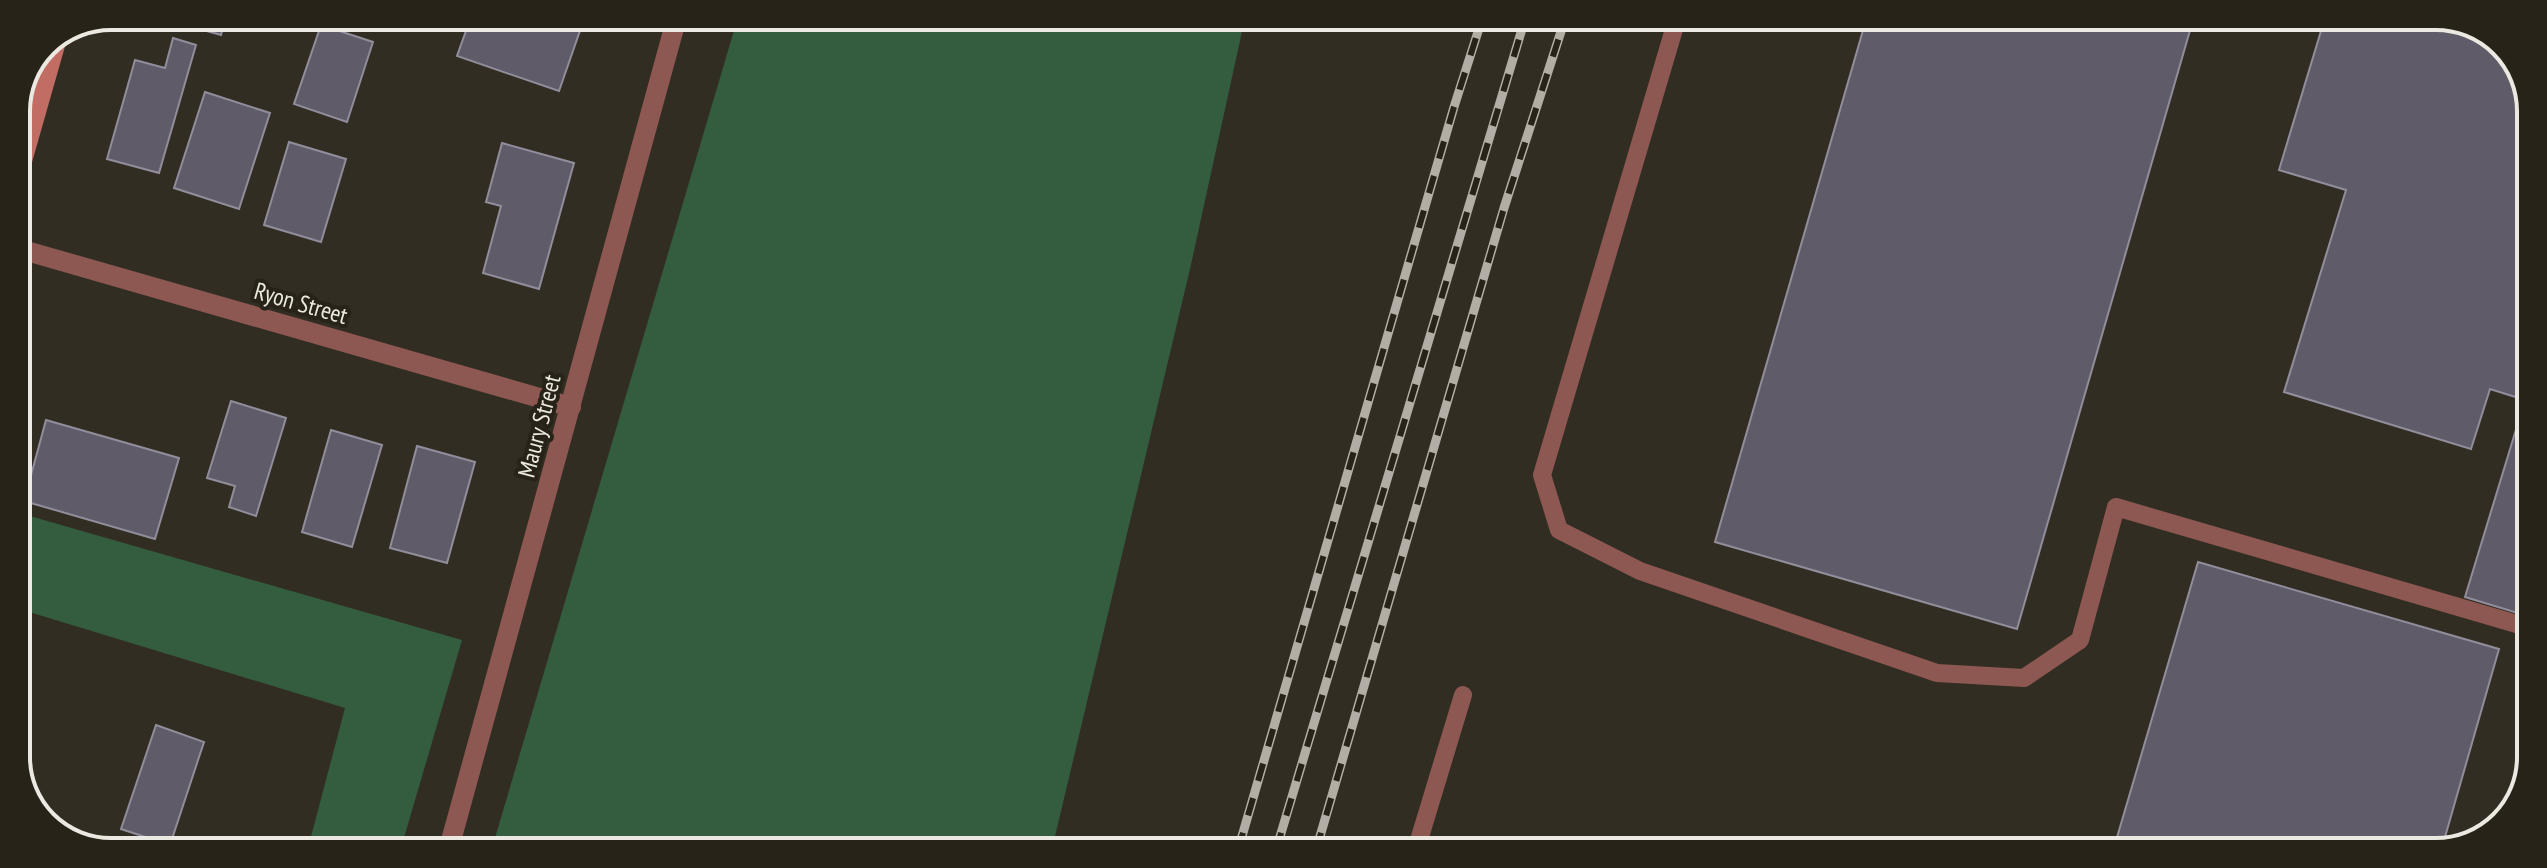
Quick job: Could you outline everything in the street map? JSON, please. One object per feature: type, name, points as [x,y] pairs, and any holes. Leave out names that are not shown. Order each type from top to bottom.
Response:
[{"type":"main road","points":[[30,133],[52,57]]},
{"type":"street","name":"Maury Street","points":[[452,838],[673,30]]},
{"type":"street","name":"Ryon Street","points":[[30,252],[571,407]]},
{"type":"lane","points":[[1674,30],[1542,475],[1559,530],[1640,571],[1937,673],[2024,678],[2080,640],[2116,507],[2517,624]]},
{"type":"lane","points":[[1420,838],[1463,695]]},
{"type":"green space","points":[[734,30],[1242,30],[1190,269],[1055,838],[495,838]]},
{"type":"green space","points":[[30,516],[462,640],[404,838],[311,838],[345,708],[30,612]]},
{"type":"building","points":[[203,30],[222,30],[221,35]]},
{"type":"building","points":[[319,30],[336,30],[373,42],[347,122],[294,104]]},
{"type":"building","points":[[466,30],[580,30],[559,91],[457,56]]},
{"type":"building","points":[[1863,30],[2190,30],[2017,629],[1715,542]]},
{"type":"building","points":[[2321,30],[2436,30],[2462,34],[2489,50],[2506,70],[2517,106],[2517,397],[2490,389],[2471,449],[2284,392],[2346,190],[2279,170]]},
{"type":"building","points":[[173,38],[196,45],[159,173],[107,159],[135,60],[165,68]]},
{"type":"building","points":[[205,92],[270,113],[239,209],[174,188]]},
{"type":"building","points":[[289,142],[346,159],[321,242],[264,225]]},
{"type":"building","points":[[502,143],[574,163],[539,289],[483,273],[501,206],[486,202]]},
{"type":"building","points":[[231,401],[286,418],[256,516],[229,507],[235,486],[207,478]]},
{"type":"building","points":[[46,420],[179,458],[155,539],[30,503],[30,479]]},
{"type":"building","points":[[2517,426],[2517,613],[2465,597]]},
{"type":"building","points":[[331,430],[382,445],[352,547],[302,532]]},
{"type":"building","points":[[417,446],[475,462],[447,563],[390,548]]},
{"type":"building","points":[[2198,562],[2499,649],[2445,837],[2117,838]]},
{"type":"building","points":[[156,725],[204,742],[172,838],[149,838],[121,829]]},
{"type":"railway","points":[[1241,838],[1478,30]]},
{"type":"railway","points":[[1280,838],[1522,30]]},
{"type":"railway","points":[[1320,838],[1504,208],[1561,30]]}]
